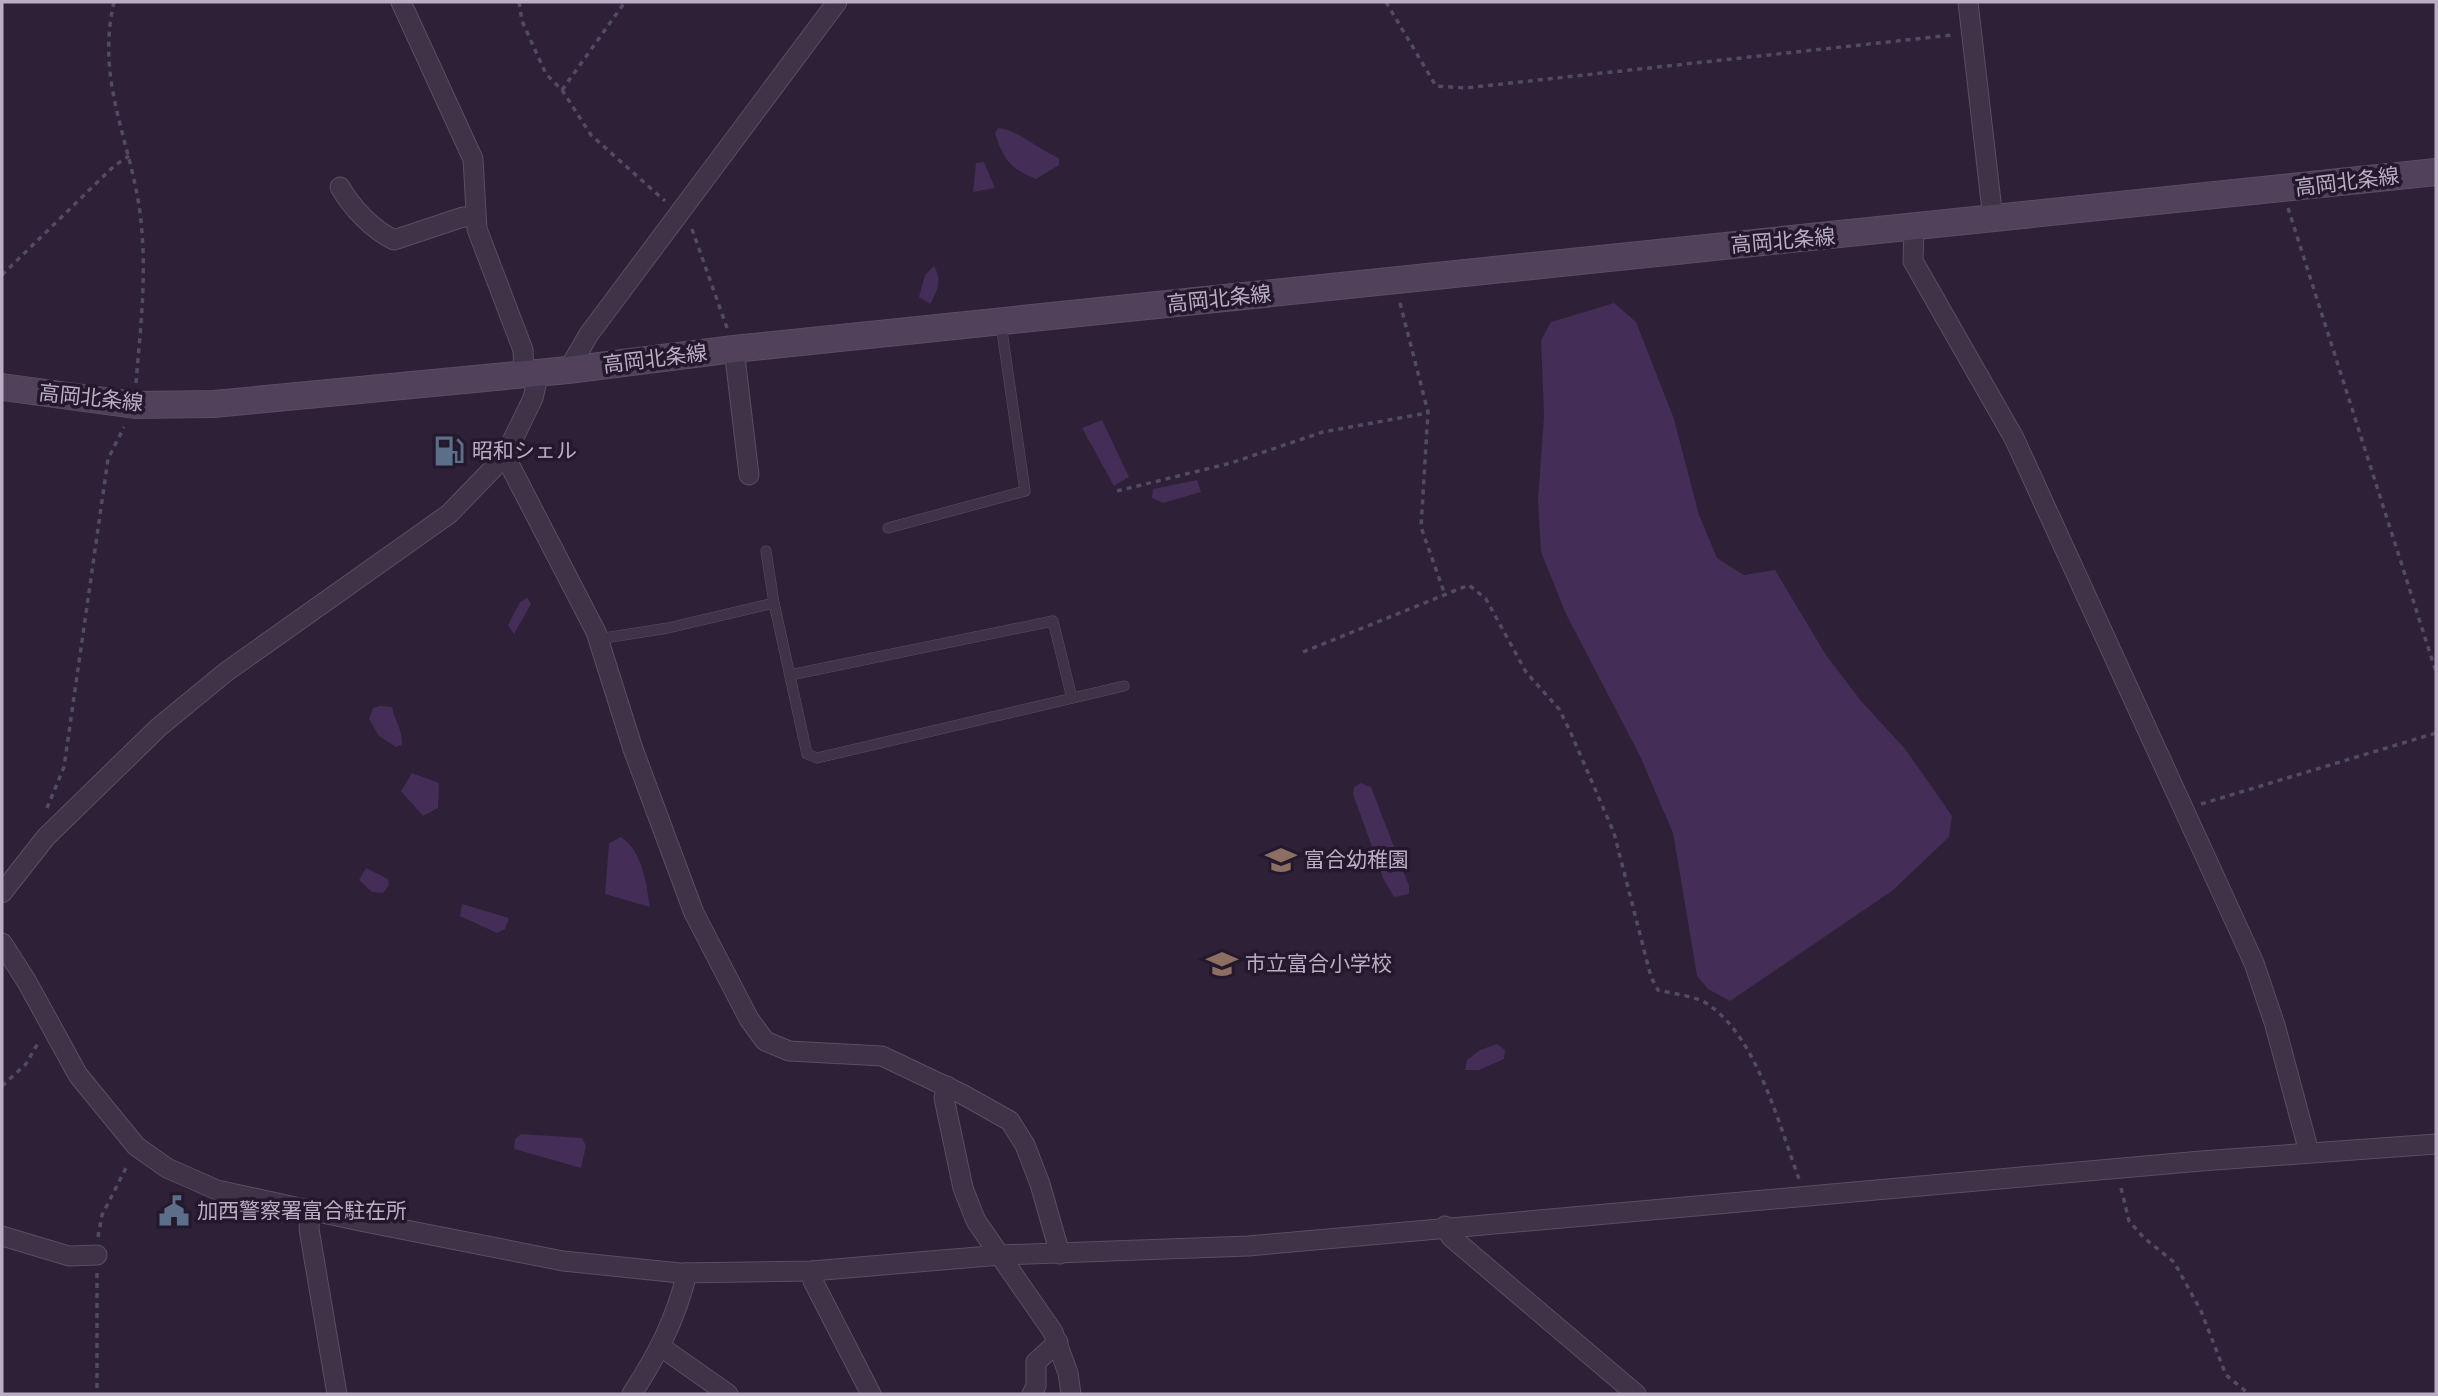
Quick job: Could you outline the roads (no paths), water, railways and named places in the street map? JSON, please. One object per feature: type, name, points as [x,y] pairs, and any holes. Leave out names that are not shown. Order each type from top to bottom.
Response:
[{"type":"main road","name":"高岡北条線","points":[[2,387],[135,405],[214,404],[531,374],[734,349],[1914,229],[2436,172]]},
{"type":"street","points":[[2,892],[46,837],[159,727],[226,672],[449,514],[505,456],[533,398],[531,374],[474,217],[473,159],[401,2]]},
{"type":"street","points":[[568,370],[589,334],[681,215],[837,2]]},
{"type":"street","points":[[1968,2],[1993,219]]},
{"type":"street","points":[[340,187],[348,201],[383,234],[394,240],[463,217],[474,217]]},
{"type":"street","points":[[1914,229],[1913,261],[2014,438],[2254,963],[2275,1025],[2309,1152]]},
{"type":"street","points":[[734,349],[749,475]]},
{"type":"street","points":[[505,456],[598,639],[633,749],[694,913],[727,981],[765,1041],[789,1051],[882,1056],[947,1086],[1010,1121],[1025,1145],[1037,1175],[1060,1254]]},
{"type":"street","points":[[2,943],[78,1075],[136,1146],[167,1168],[217,1190],[310,1210],[563,1261],[687,1273],[812,1270],[997,1256],[1248,1246],[1445,1226],[2309,1152],[2436,1144]]},
{"type":"street","points":[[947,1086],[944,1098],[963,1188],[976,1221],[997,1256],[1058,1342],[1071,1394]]},
{"type":"street","points":[[310,1210],[309,1229],[337,1394]]},
{"type":"street","points":[[1445,1226],[1451,1237],[1636,1394]]},
{"type":"street","points":[[2,1237],[69,1256],[97,1255]]},
{"type":"street","points":[[812,1270],[813,1281],[871,1394]]},
{"type":"street","points":[[632,1394],[661,1347],[678,1311],[687,1273]]},
{"type":"street","points":[[1032,1394],[1036,1386],[1036,1362],[1058,1342]]},
{"type":"street","points":[[661,1347],[728,1394]]},
{"type":"lane","points":[[888,528],[1025,491],[1001,321]]},
{"type":"lane","points":[[766,551],[774,603],[807,754],[817,758],[1124,686]]},
{"type":"lane","points":[[598,639],[668,628],[774,603]]},
{"type":"lane","points":[[790,675],[1053,621],[1072,698]]},
{"type":"place","name":"昭和シェル","points":[[449,451]]},
{"type":"place","name":"富合幼稚園","points":[[1281,860]]},
{"type":"place","name":"市立富合小学校","points":[[1222,964]]},
{"type":"place","name":"加西警察署富合駐在所","points":[[174,1211]]}]
